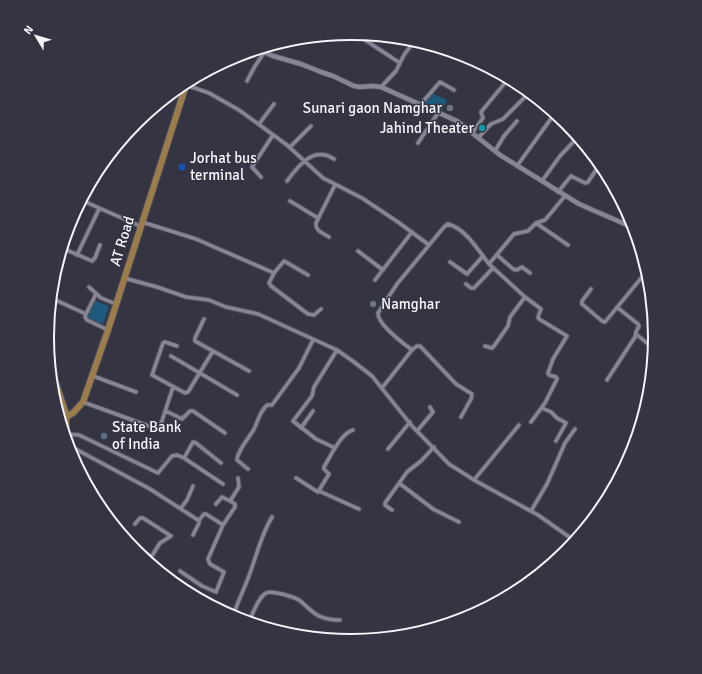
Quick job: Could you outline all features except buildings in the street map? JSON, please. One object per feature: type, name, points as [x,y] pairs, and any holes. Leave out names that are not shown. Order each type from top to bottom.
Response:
[{"type":"highway","name":"AT Road","points":[[68,425],[82,404],[93,376],[183,92]]},
{"type":"highway","points":[[61,400],[65,416],[73,413],[82,404]]},
{"type":"highway","points":[[62,403],[68,407],[82,404]]},
{"type":"street","points":[[366,41],[400,63]]},
{"type":"street","points":[[381,88],[396,71],[411,46]]},
{"type":"street","points":[[247,81],[264,53]]},
{"type":"street","points":[[265,53],[301,64],[354,86],[372,86],[381,88],[457,121],[495,152],[558,192],[586,208],[626,224]]},
{"type":"street","points":[[420,105],[440,82],[454,90]]},
{"type":"street","points":[[472,133],[483,118],[481,112],[505,83]]},
{"type":"street","points":[[193,86],[217,97],[239,110],[290,147],[318,174],[336,186],[362,198],[429,245]]},
{"type":"street","points":[[478,138],[491,124],[502,120],[525,97]]},
{"type":"street","points":[[259,124],[274,104]]},
{"type":"street","points":[[418,143],[438,113]]},
{"type":"street","points":[[517,166],[551,118]]},
{"type":"street","points":[[495,152],[504,136],[517,121]]},
{"type":"street","points":[[290,147],[311,126]]},
{"type":"street","points":[[261,177],[252,167],[273,135]]},
{"type":"street","points":[[542,181],[560,156],[574,141]]},
{"type":"street","points":[[287,181],[298,167],[314,156],[322,154],[328,155],[334,159]]},
{"type":"street","points":[[558,192],[572,176],[584,183],[588,182],[596,170]]},
{"type":"street","points":[[329,237],[316,228],[316,223],[336,186]]},
{"type":"street","points":[[489,264],[514,234],[528,231],[536,223],[546,218],[565,196]]},
{"type":"street","points":[[290,201],[318,218]]},
{"type":"street","points":[[87,203],[141,224],[196,239],[274,273]]},
{"type":"street","points":[[76,255],[99,208]]},
{"type":"street","points":[[536,223],[568,244]]},
{"type":"street","points":[[412,350],[394,335],[381,321],[378,315],[379,309],[397,284],[429,245],[446,225],[450,225],[470,240],[493,268],[525,297],[541,309],[539,318],[567,337],[553,359],[548,373],[549,375],[557,378],[542,408],[531,422]]},
{"type":"street","points":[[374,280],[412,232]]},
{"type":"street","points":[[67,251],[92,261],[95,258],[100,245]]},
{"type":"street","points":[[358,251],[382,270]]},
{"type":"street","points":[[497,255],[513,269],[517,270],[523,268],[530,273]]},
{"type":"street","points":[[450,262],[467,274],[483,256]]},
{"type":"street","points":[[308,275],[284,261],[269,281],[271,286],[306,313],[314,315],[322,309]]},
{"type":"street","points":[[466,284],[471,288],[474,288],[493,268]]},
{"type":"street","points":[[124,278],[186,297],[209,300],[226,307],[258,314],[337,350],[363,369],[382,388],[410,422],[449,464],[474,480],[548,521],[570,537]]},
{"type":"street","points":[[591,289],[582,301],[582,304],[604,323],[642,278]]},
{"type":"street","points":[[89,287],[104,300],[116,304]]},
{"type":"street","points":[[96,294],[85,318],[108,330]]},
{"type":"street","points":[[485,346],[492,348],[494,346],[508,326],[509,318],[525,297]]},
{"type":"street","points":[[57,301],[86,314]]},
{"type":"street","points":[[607,380],[636,334],[639,325],[618,308]]},
{"type":"street","points":[[204,319],[194,339],[249,371]]},
{"type":"street","points":[[636,334],[648,344]]},
{"type":"street","points":[[248,469],[237,460],[237,456],[254,429],[258,416],[267,405],[272,405],[299,368],[313,340]]},
{"type":"street","points":[[177,346],[166,342],[163,343],[152,374],[154,377],[185,393],[187,393],[213,351]]},
{"type":"street","points":[[382,388],[412,350],[417,346],[421,347],[456,384],[472,394],[471,399],[461,417]]},
{"type":"street","points":[[335,448],[320,442],[294,423],[293,420],[312,396],[314,388],[337,350]]},
{"type":"street","points":[[172,356],[237,395]]},
{"type":"street","points":[[93,376],[136,392]]},
{"type":"street","points":[[82,404],[157,429],[160,427],[173,387]]},
{"type":"street","points":[[418,431],[433,412],[430,407]]},
{"type":"street","points":[[542,408],[551,412],[556,418],[566,423],[556,441]]},
{"type":"street","points":[[166,411],[182,419],[190,411],[193,411],[225,432]]},
{"type":"street","points":[[301,428],[313,411]]},
{"type":"street","points":[[388,449],[410,422]]},
{"type":"street","points":[[474,480],[519,425]]},
{"type":"street","points":[[531,511],[546,484],[565,443],[575,429]]},
{"type":"street","points":[[319,491],[329,474],[324,467],[335,448],[348,432],[353,430]]},
{"type":"street","points":[[70,432],[158,473],[172,456],[177,455],[224,484]]},
{"type":"street","points":[[184,458],[194,442],[221,463]]},
{"type":"street","points":[[392,510],[385,504],[399,483],[410,469],[421,461],[434,447]]},
{"type":"street","points":[[76,449],[132,478],[199,520]]},
{"type":"street","points":[[230,501],[239,487],[238,478]]},
{"type":"street","points":[[296,478],[316,492],[319,491],[359,509]]},
{"type":"street","points":[[399,483],[433,509],[459,522]]},
{"type":"street","points":[[181,508],[194,486]]},
{"type":"street","points":[[180,571],[202,586],[216,592],[224,572],[210,564],[208,560],[223,525],[235,507],[235,504],[222,497],[216,504]]},
{"type":"street","points":[[193,534],[199,524],[199,520],[204,514],[223,525]]},
{"type":"street","points":[[235,610],[250,573],[259,543],[272,517]]},
{"type":"street","points":[[135,524],[140,518],[143,518],[171,536],[160,543],[151,557]]},
{"type":"street","points":[[252,616],[265,594],[270,592],[296,598],[314,613],[323,618],[340,620]]},
{"type":"water","points":[[431,93],[447,100],[441,112],[425,104]]},
{"type":"water","points":[[93,300],[109,306],[103,324],[87,319]]},
{"type":"place","name":"Sunari gaon Namghar","points":[[450,108]]},
{"type":"place","name":"Jahind Theater","points":[[482,128]]},
{"type":"place","name":"Jorhat bus terminal","points":[[182,167]]},
{"type":"place","name":"Namghar","points":[[373,304]]},
{"type":"place","name":"State Bank of India","points":[[104,436]]}]
